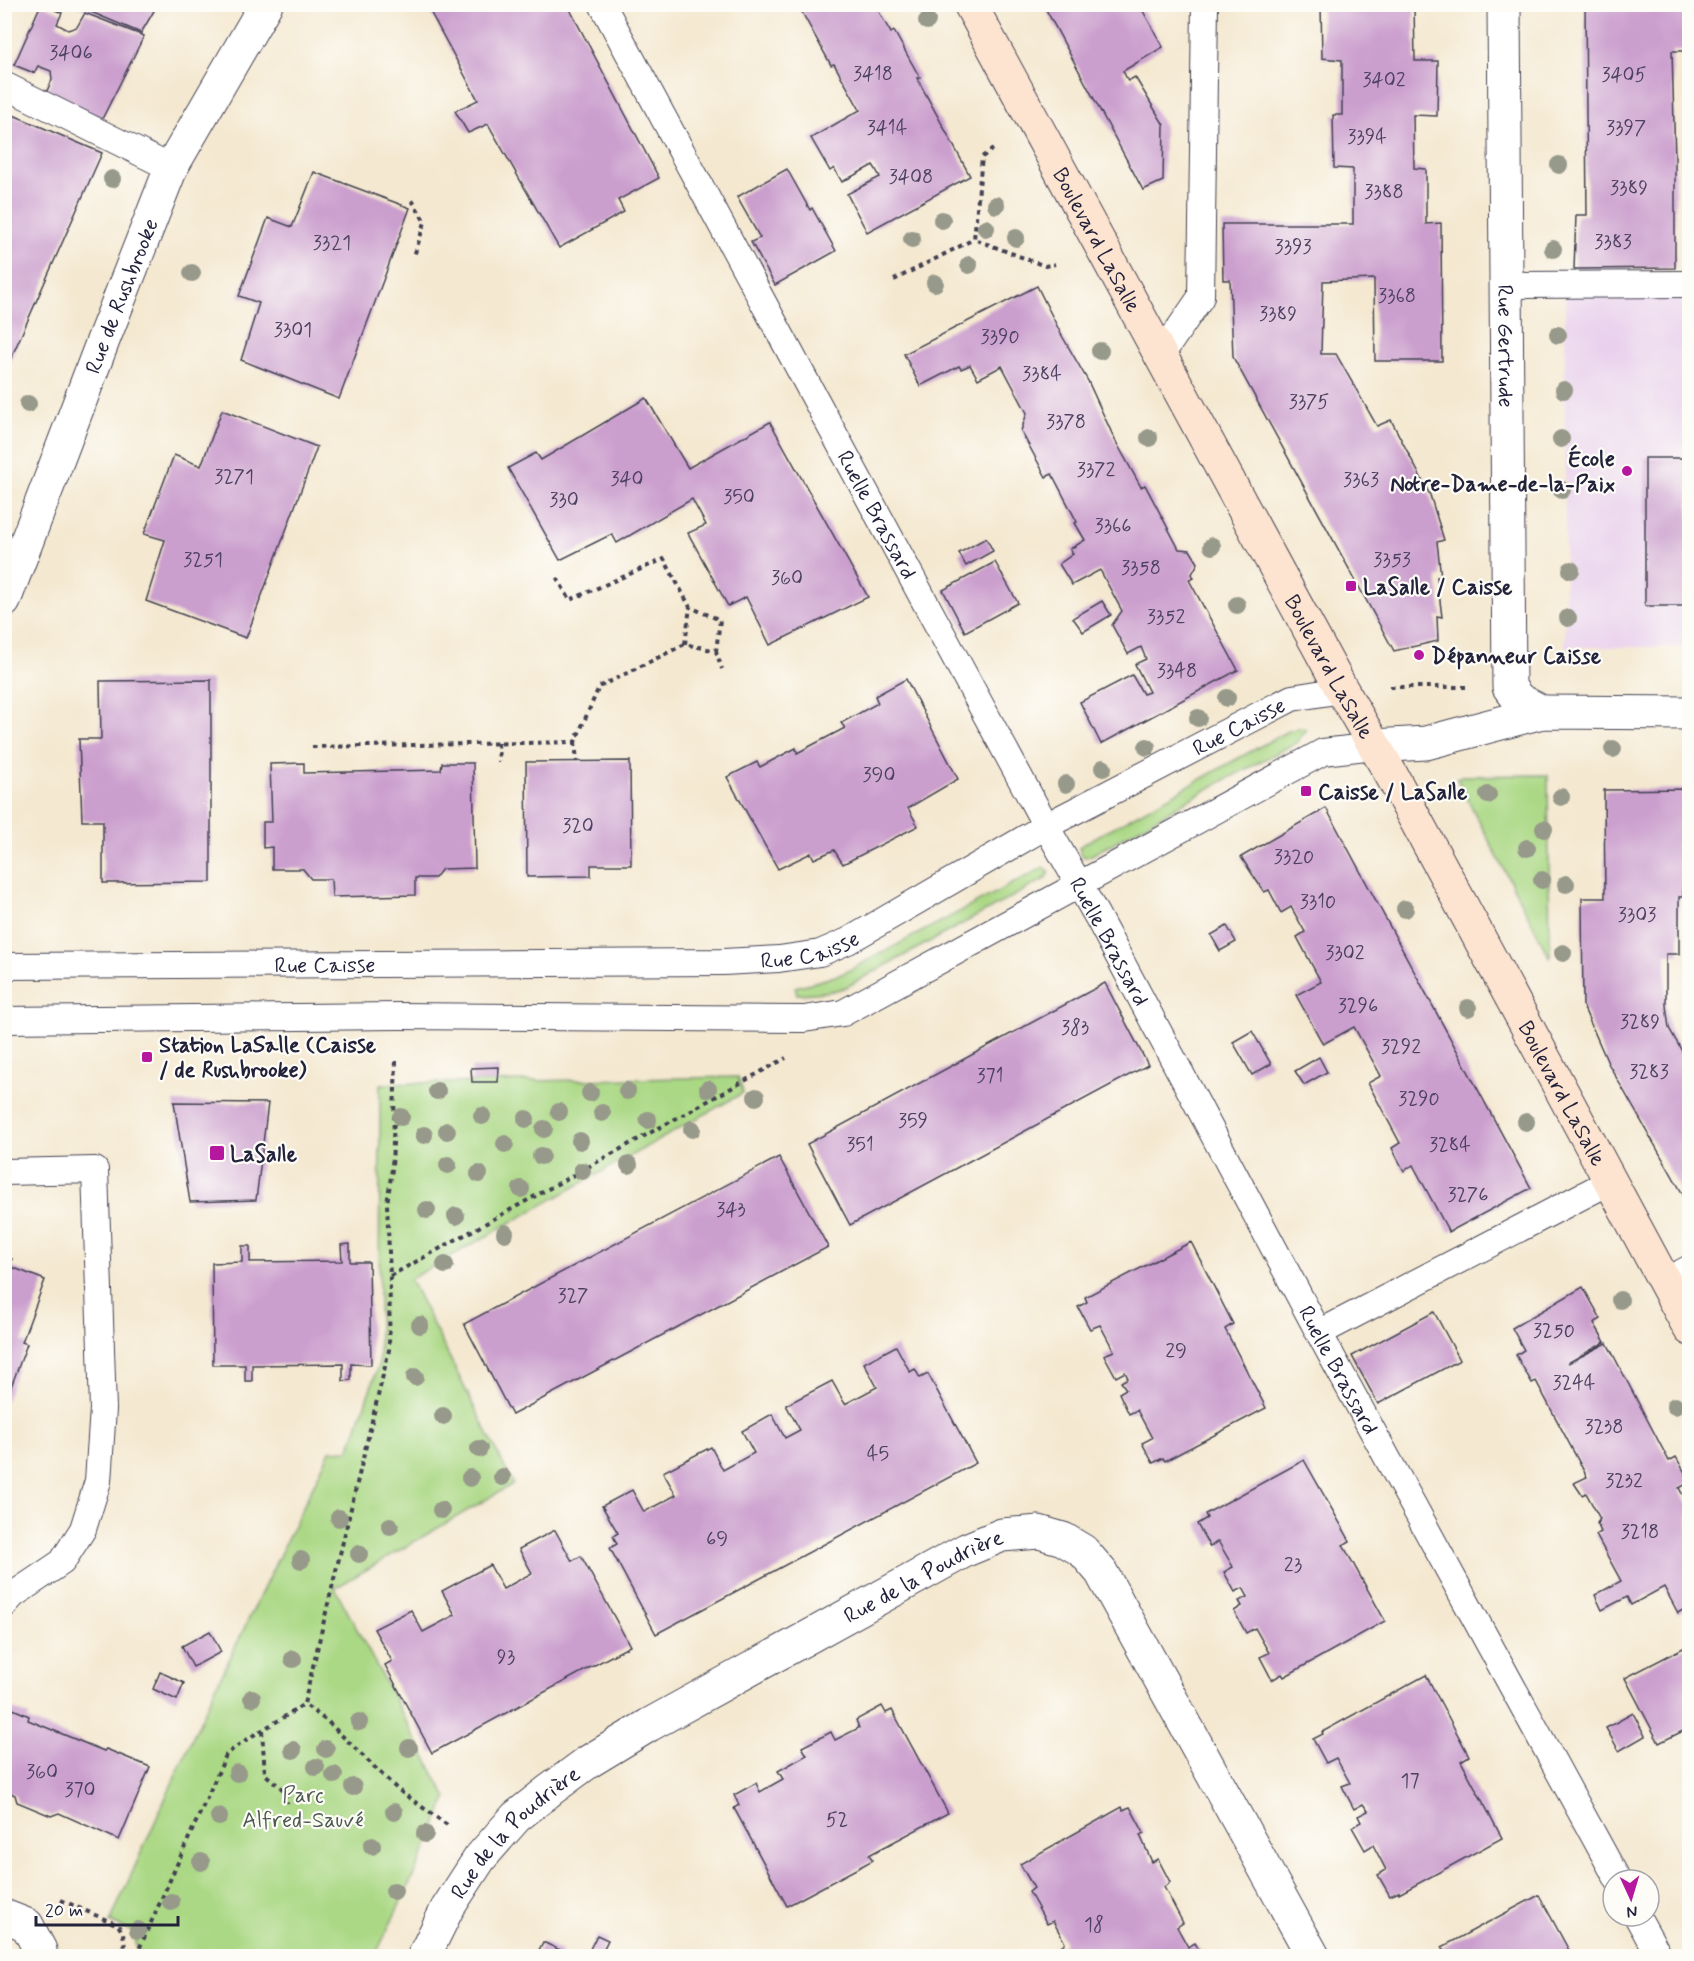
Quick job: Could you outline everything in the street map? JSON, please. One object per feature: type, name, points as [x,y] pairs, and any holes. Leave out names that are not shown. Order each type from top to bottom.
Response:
[{"type":"main road","name":"Boulevard LaSalle","points":[[970,4],[1609,1182],[1677,1275],[1689,1329]]},
{"type":"street","name":"Rue de Rushbrooke","points":[[4,601],[171,168],[266,4]]},
{"type":"street","name":"Rue Gertrude","points":[[1504,4],[1509,687]]},
{"type":"street","points":[[1509,687],[1519,700],[1542,712]]},
{"type":"street","points":[[1374,746],[1426,743],[1542,712],[1689,713]]},
{"type":"street","name":"Rue de la Poudrière","points":[[424,1956],[447,1909],[480,1858],[516,1816],[588,1762],[649,1725],[966,1550],[1002,1535],[1039,1532],[1063,1539],[1083,1551],[1101,1572],[1313,1956]]},
{"type":"street","points":[[4,1916],[27,1925],[40,1950],[40,1956]]},
{"type":"lane","name":"Ruelle Brassard","points":[[602,4],[1080,885],[1319,1333],[1611,1868]]},
{"type":"lane","points":[[1161,354],[1201,297],[1205,4]]},
{"type":"lane","points":[[4,85],[171,168]]},
{"type":"lane","points":[[1506,285],[1689,284]]},
{"type":"lane","name":"Rue Caisse","points":[[4,966],[723,962],[820,954],[848,941],[1046,826],[1292,698],[1342,690]]},
{"type":"lane","points":[[4,1020],[398,1016],[804,1019],[843,1013],[1323,752],[1374,746]]},
{"type":"lane","points":[[4,1172],[94,1170],[103,1409],[98,1481],[83,1529],[62,1562],[13,1595],[4,1605]]},
{"type":"lane","points":[[1319,1333],[1609,1182]]},
{"type":"lane","points":[[1644,1928],[1659,1956]]},
{"type":"path","points":[[974,239],[982,157],[993,149]]},
{"type":"path","points":[[412,200],[424,222],[414,256]]},
{"type":"path","points":[[894,280],[974,239],[1045,266],[1055,264]]},
{"type":"path","points":[[557,578],[570,600],[663,559],[690,607],[685,644]]},
{"type":"path","points":[[690,607],[720,620],[716,651],[722,669]]},
{"type":"path","points":[[577,762],[575,742],[599,687],[685,644],[716,651]]},
{"type":"path","points":[[1342,690],[1418,686],[1509,687]]},
{"type":"path","points":[[312,747],[575,742]]},
{"type":"path","points":[[498,743],[499,762]]},
{"type":"path","points":[[390,1276],[787,1058]]},
{"type":"path","points":[[136,1956],[226,1755],[240,1742],[304,1704],[389,1350],[390,1276],[387,1204],[392,1169],[396,1062]]},
{"type":"path","points":[[304,1704],[328,1722],[397,1788],[450,1827]]},
{"type":"path","points":[[262,1731],[265,1774],[288,1794],[287,1803]]},
{"type":"path","points":[[110,1922],[118,1925],[123,1933],[126,1956]]},
{"type":"shaded area","name":"École Notre-Dame-de-la-Paix","points":[[1565,295],[1689,296],[1689,647],[1565,647]]},
{"type":"green space","points":[[1299,728],[1306,729],[1306,731],[1296,743],[1204,791],[1090,856],[1081,855],[1079,848],[1083,844],[1286,732]]},
{"type":"green space","points":[[1548,775],[1550,958],[1457,779],[1461,776]]},
{"type":"green space","points":[[1044,867],[1049,872],[1045,879],[848,986],[830,991],[797,994],[795,987],[844,973]]},
{"type":"green space","name":"Parc Alfred-Sauvé","points":[[738,1077],[743,1093],[410,1279],[513,1484],[335,1588],[447,1798],[426,1849],[375,1956],[138,1956],[133,1932],[110,1922],[210,1699],[330,1451],[349,1450],[379,1364],[380,1084]]},
{"type":"building","points":[[41,4],[62,13],[57,24],[68,30],[77,27],[85,13],[144,36],[102,119],[46,93],[52,80],[51,71],[38,66],[34,73],[14,65]]},
{"type":"building","points":[[72,4],[158,4],[141,33]]},
{"type":"building","points":[[426,4],[567,4],[659,178],[618,200],[624,212],[559,248],[488,124],[468,133],[455,111],[478,100]]},
{"type":"building","points":[[1043,4],[1139,4],[1163,47],[1123,71],[1128,81],[1135,77],[1164,125],[1163,181],[1143,190]]},
{"type":"building","points":[[1321,4],[1414,4],[1415,61],[1438,61],[1437,116],[1413,115],[1414,168],[1426,169],[1426,224],[1441,223],[1442,361],[1375,361],[1374,279],[1323,281],[1321,354],[1336,354],[1377,426],[1391,420],[1430,495],[1444,540],[1437,542],[1441,577],[1437,577],[1442,617],[1437,616],[1438,641],[1394,651],[1233,357],[1230,280],[1223,280],[1222,224],[1353,224],[1353,169],[1334,168],[1333,115],[1342,115],[1342,60],[1322,58]]},
{"type":"building","points":[[1585,4],[1687,4],[1687,51],[1672,51],[1675,268],[1574,269],[1576,215],[1587,215]]},
{"type":"building","points":[[798,5],[875,5],[891,33],[894,31],[970,176],[867,232],[847,194],[880,177],[875,168],[873,165],[842,182],[834,168],[830,171],[811,138],[860,110],[834,64],[831,65]]},
{"type":"building","points":[[4,111],[102,153],[4,374]]},
{"type":"building","points":[[787,169],[836,251],[775,285],[751,242],[760,238],[737,197]]},
{"type":"building","points":[[314,172],[410,208],[339,399],[241,360],[259,303],[239,296],[268,218],[292,227]]},
{"type":"building","points":[[1037,286],[1141,487],[1145,485],[1179,549],[1190,550],[1198,563],[1192,574],[1194,578],[1189,580],[1238,670],[1101,744],[1080,702],[1132,675],[1143,694],[1149,692],[1135,664],[1146,659],[1141,647],[1128,654],[1112,625],[1122,611],[1100,570],[1072,585],[1059,564],[1073,554],[1070,549],[1085,540],[1052,474],[1046,477],[1021,431],[1027,413],[1002,366],[978,379],[970,365],[961,369],[959,366],[920,386],[904,354]]},
{"type":"building","points":[[646,398],[688,468],[770,422],[868,597],[770,645],[746,597],[728,606],[688,533],[706,525],[692,499],[617,543],[612,534],[560,560],[508,468],[536,453],[541,460]]},
{"type":"building","points":[[222,410],[317,447],[246,638],[146,601],[165,540],[144,534],[174,455],[201,466]]},
{"type":"building","points":[[1645,458],[1689,458],[1689,606],[1645,606]]},
{"type":"building","points":[[986,538],[993,551],[966,566],[959,553]]},
{"type":"building","points":[[995,562],[1018,603],[965,632],[943,590]]},
{"type":"building","points":[[1102,601],[1111,615],[1083,632],[1073,618]]},
{"type":"building","points":[[906,679],[958,779],[908,808],[918,826],[843,864],[834,850],[814,859],[811,853],[778,869],[727,777],[757,762],[760,767],[796,748],[797,753],[845,728],[841,723],[878,703],[875,696]]},
{"type":"building","points":[[211,680],[211,882],[103,883],[103,821],[82,821],[79,739],[101,739],[100,681]]},
{"type":"building","points":[[630,761],[631,865],[591,865],[591,876],[527,877],[526,762]]},
{"type":"building","points":[[304,763],[304,773],[441,770],[442,763],[473,763],[475,868],[442,869],[435,878],[415,878],[415,895],[332,897],[331,879],[311,879],[303,869],[272,869],[272,847],[263,848],[263,822],[272,822],[270,764]]},
{"type":"building","points":[[1689,789],[1689,890],[1683,890],[1683,897],[1679,897],[1679,954],[1666,954],[1666,1005],[1669,1028],[1689,1064],[1689,1205],[1608,1063],[1583,1006],[1582,898],[1605,898],[1604,790]]},
{"type":"building","points":[[1326,808],[1531,1188],[1449,1232],[1413,1165],[1404,1171],[1392,1148],[1400,1143],[1368,1083],[1381,1076],[1354,1027],[1323,1044],[1296,995],[1321,982],[1297,937],[1305,932],[1291,907],[1281,913],[1269,890],[1264,892],[1241,857]]},
{"type":"building","points":[[1227,926],[1236,942],[1220,951],[1211,935]]},
{"type":"building","points":[[1105,983],[1148,1065],[850,1225],[807,1144]]},
{"type":"building","points":[[1252,1031],[1271,1064],[1252,1075],[1233,1042]]},
{"type":"building","points":[[1319,1057],[1327,1072],[1304,1085],[1295,1071]]},
{"type":"building","points":[[499,1067],[498,1082],[472,1082],[471,1068]]},
{"type":"building","points":[[174,1102],[268,1103],[256,1200],[190,1202]]},
{"type":"building","points":[[779,1157],[828,1247],[512,1415],[464,1324]]},
{"type":"building","points":[[1191,1242],[1233,1324],[1225,1329],[1266,1408],[1165,1461],[1163,1458],[1153,1463],[1142,1443],[1152,1438],[1137,1410],[1129,1414],[1119,1393],[1126,1389],[1121,1382],[1128,1378],[1125,1372],[1116,1377],[1104,1355],[1114,1351],[1100,1325],[1090,1329],[1078,1307],[1087,1302],[1085,1297]]},
{"type":"building","points":[[350,1244],[350,1262],[369,1262],[371,1365],[351,1364],[351,1380],[343,1381],[343,1364],[252,1365],[252,1381],[245,1381],[245,1365],[213,1365],[212,1263],[242,1262],[242,1246],[250,1246],[250,1262],[342,1261],[341,1245]]},
{"type":"building","points":[[4,1257],[12,1259],[9,1266],[45,1280],[22,1342],[27,1344],[5,1403]]},
{"type":"building","points":[[1583,1287],[1601,1319],[1594,1323],[1605,1342],[1568,1363],[1607,1343],[1669,1461],[1676,1457],[1689,1480],[1689,1483],[1679,1488],[1687,1502],[1689,1501],[1689,1606],[1678,1613],[1664,1587],[1631,1605],[1627,1597],[1602,1610],[1595,1595],[1621,1581],[1596,1535],[1601,1532],[1597,1523],[1600,1519],[1586,1493],[1582,1495],[1574,1483],[1587,1477],[1536,1381],[1532,1383],[1516,1355],[1524,1350],[1512,1328]]},
{"type":"building","points":[[1434,1312],[1460,1360],[1378,1404],[1352,1356]]},
{"type":"building","points":[[896,1346],[910,1372],[915,1369],[920,1378],[928,1374],[976,1463],[656,1634],[610,1548],[617,1544],[613,1536],[618,1533],[602,1506],[632,1490],[644,1512],[676,1495],[663,1472],[711,1447],[723,1470],[754,1453],[742,1431],[772,1414],[785,1438],[800,1430],[786,1405],[832,1381],[845,1404],[877,1387],[864,1363]]},
{"type":"building","points":[[1304,1460],[1350,1541],[1343,1545],[1385,1621],[1284,1677],[1282,1674],[1272,1680],[1260,1657],[1269,1653],[1255,1628],[1246,1633],[1234,1611],[1242,1606],[1239,1601],[1248,1597],[1243,1588],[1235,1592],[1224,1572],[1233,1567],[1218,1541],[1210,1547],[1197,1524],[1207,1518],[1205,1514]]},
{"type":"building","points":[[555,1530],[572,1561],[581,1556],[630,1646],[432,1753],[385,1665],[392,1661],[374,1629],[411,1610],[423,1632],[455,1615],[442,1591],[490,1565],[503,1589],[532,1573],[519,1549]]},
{"type":"building","points":[[210,1631],[221,1652],[193,1667],[182,1646]]},
{"type":"building","points":[[1689,1645],[1689,1728],[1659,1743],[1625,1678]]},
{"type":"building","points":[[160,1672],[184,1683],[177,1700],[153,1689]]},
{"type":"building","points":[[1426,1675],[1469,1756],[1461,1761],[1502,1838],[1399,1894],[1399,1892],[1390,1896],[1378,1875],[1386,1870],[1373,1845],[1365,1850],[1352,1827],[1361,1822],[1358,1816],[1368,1811],[1363,1804],[1354,1809],[1342,1786],[1350,1783],[1336,1758],[1326,1763],[1313,1739]]},
{"type":"building","points":[[4,1705],[29,1716],[28,1720],[150,1767],[119,1840],[59,1813],[51,1816],[17,1802],[15,1795],[4,1790]]},
{"type":"building","points":[[882,1706],[886,1713],[892,1710],[948,1813],[869,1855],[873,1860],[787,1906],[734,1808],[739,1805],[734,1795],[756,1783],[760,1792],[783,1779],[778,1771],[807,1755],[802,1747],[831,1732],[835,1740],[859,1728],[856,1720]]},
{"type":"building","points":[[1633,1713],[1645,1736],[1619,1751],[1606,1728]]},
{"type":"building","points":[[1122,1807],[1123,1810],[1130,1807],[1144,1833],[1140,1835],[1152,1862],[1158,1859],[1170,1882],[1164,1887],[1183,1923],[1177,1927],[1188,1947],[1195,1943],[1203,1956],[1063,1956],[1058,1948],[1065,1943],[1053,1921],[1047,1924],[1029,1892],[1034,1888],[1020,1864]]},
{"type":"building","points":[[1539,1895],[1572,1956],[1432,1956],[1444,1950],[1442,1947]]},
{"type":"building","points":[[597,1935],[608,1940],[600,1956],[589,1951]]},
{"type":"building","points":[[543,1942],[562,1951],[560,1956],[536,1956]]},
{"type":"place","name":"École Notre-Dame-de-la-Paix","points":[[1627,471]]},
{"type":"place","name":"LaSalle / Caisse","points":[[1351,586]]},
{"type":"place","name":"Dépanneur Caisse","points":[[1419,655]]},
{"type":"place","name":"Caisse / LaSalle","points":[[1306,791]]},
{"type":"place","name":"Station LaSalle (Caisse / de Rushbrooke)","points":[[147,1057]]},
{"type":"place","name":"LaSalle","points":[[217,1153]]}]
